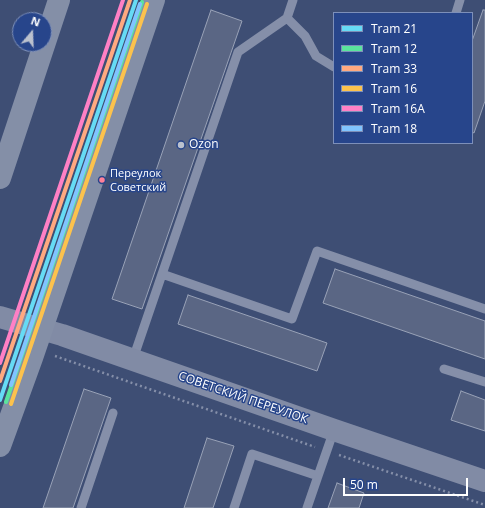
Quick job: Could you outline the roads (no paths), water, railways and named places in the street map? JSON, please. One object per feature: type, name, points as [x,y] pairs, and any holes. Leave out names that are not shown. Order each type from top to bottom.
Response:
[{"type":"main road","points":[[0,178],[59,0]]},
{"type":"main road","points":[[0,446],[42,329],[154,0]]},
{"type":"street","name":"СОВЕТСКИЙ ПЕРЕУЛОК","points":[[0,317],[42,329],[133,359],[334,430],[485,481]]},
{"type":"lane","points":[[133,359],[238,52],[287,18],[293,0]]},
{"type":"lane","points":[[456,12],[460,0]]},
{"type":"lane","points":[[287,18],[305,36],[316,56],[333,66]]},
{"type":"lane","points":[[162,274],[292,319],[317,251],[485,309]]},
{"type":"lane","points":[[444,369],[485,382]]},
{"type":"lane","points":[[81,508],[113,413]]},
{"type":"lane","points":[[307,508],[334,430]]},
{"type":"lane","points":[[234,508],[252,454],[318,476]]},
{"type":"tram line","name":"16А","points":[[0,363],[123,0]]},
{"type":"tram line","name":"33","points":[[0,381],[130,0]]},
{"type":"tram line","name":"21","points":[[0,400],[136,0]]},
{"type":"tram line","name":"12","points":[[6,402],[142,2]]},
{"type":"tram line","name":"18","points":[[11,385],[140,4]]},
{"type":"tram line","name":"16","points":[[11,404],[147,4]]},
{"type":"place","name":"Ozon","points":[[181,145]]},
{"type":"place","name":"Переулок Советский","points":[[102,180]]}]
